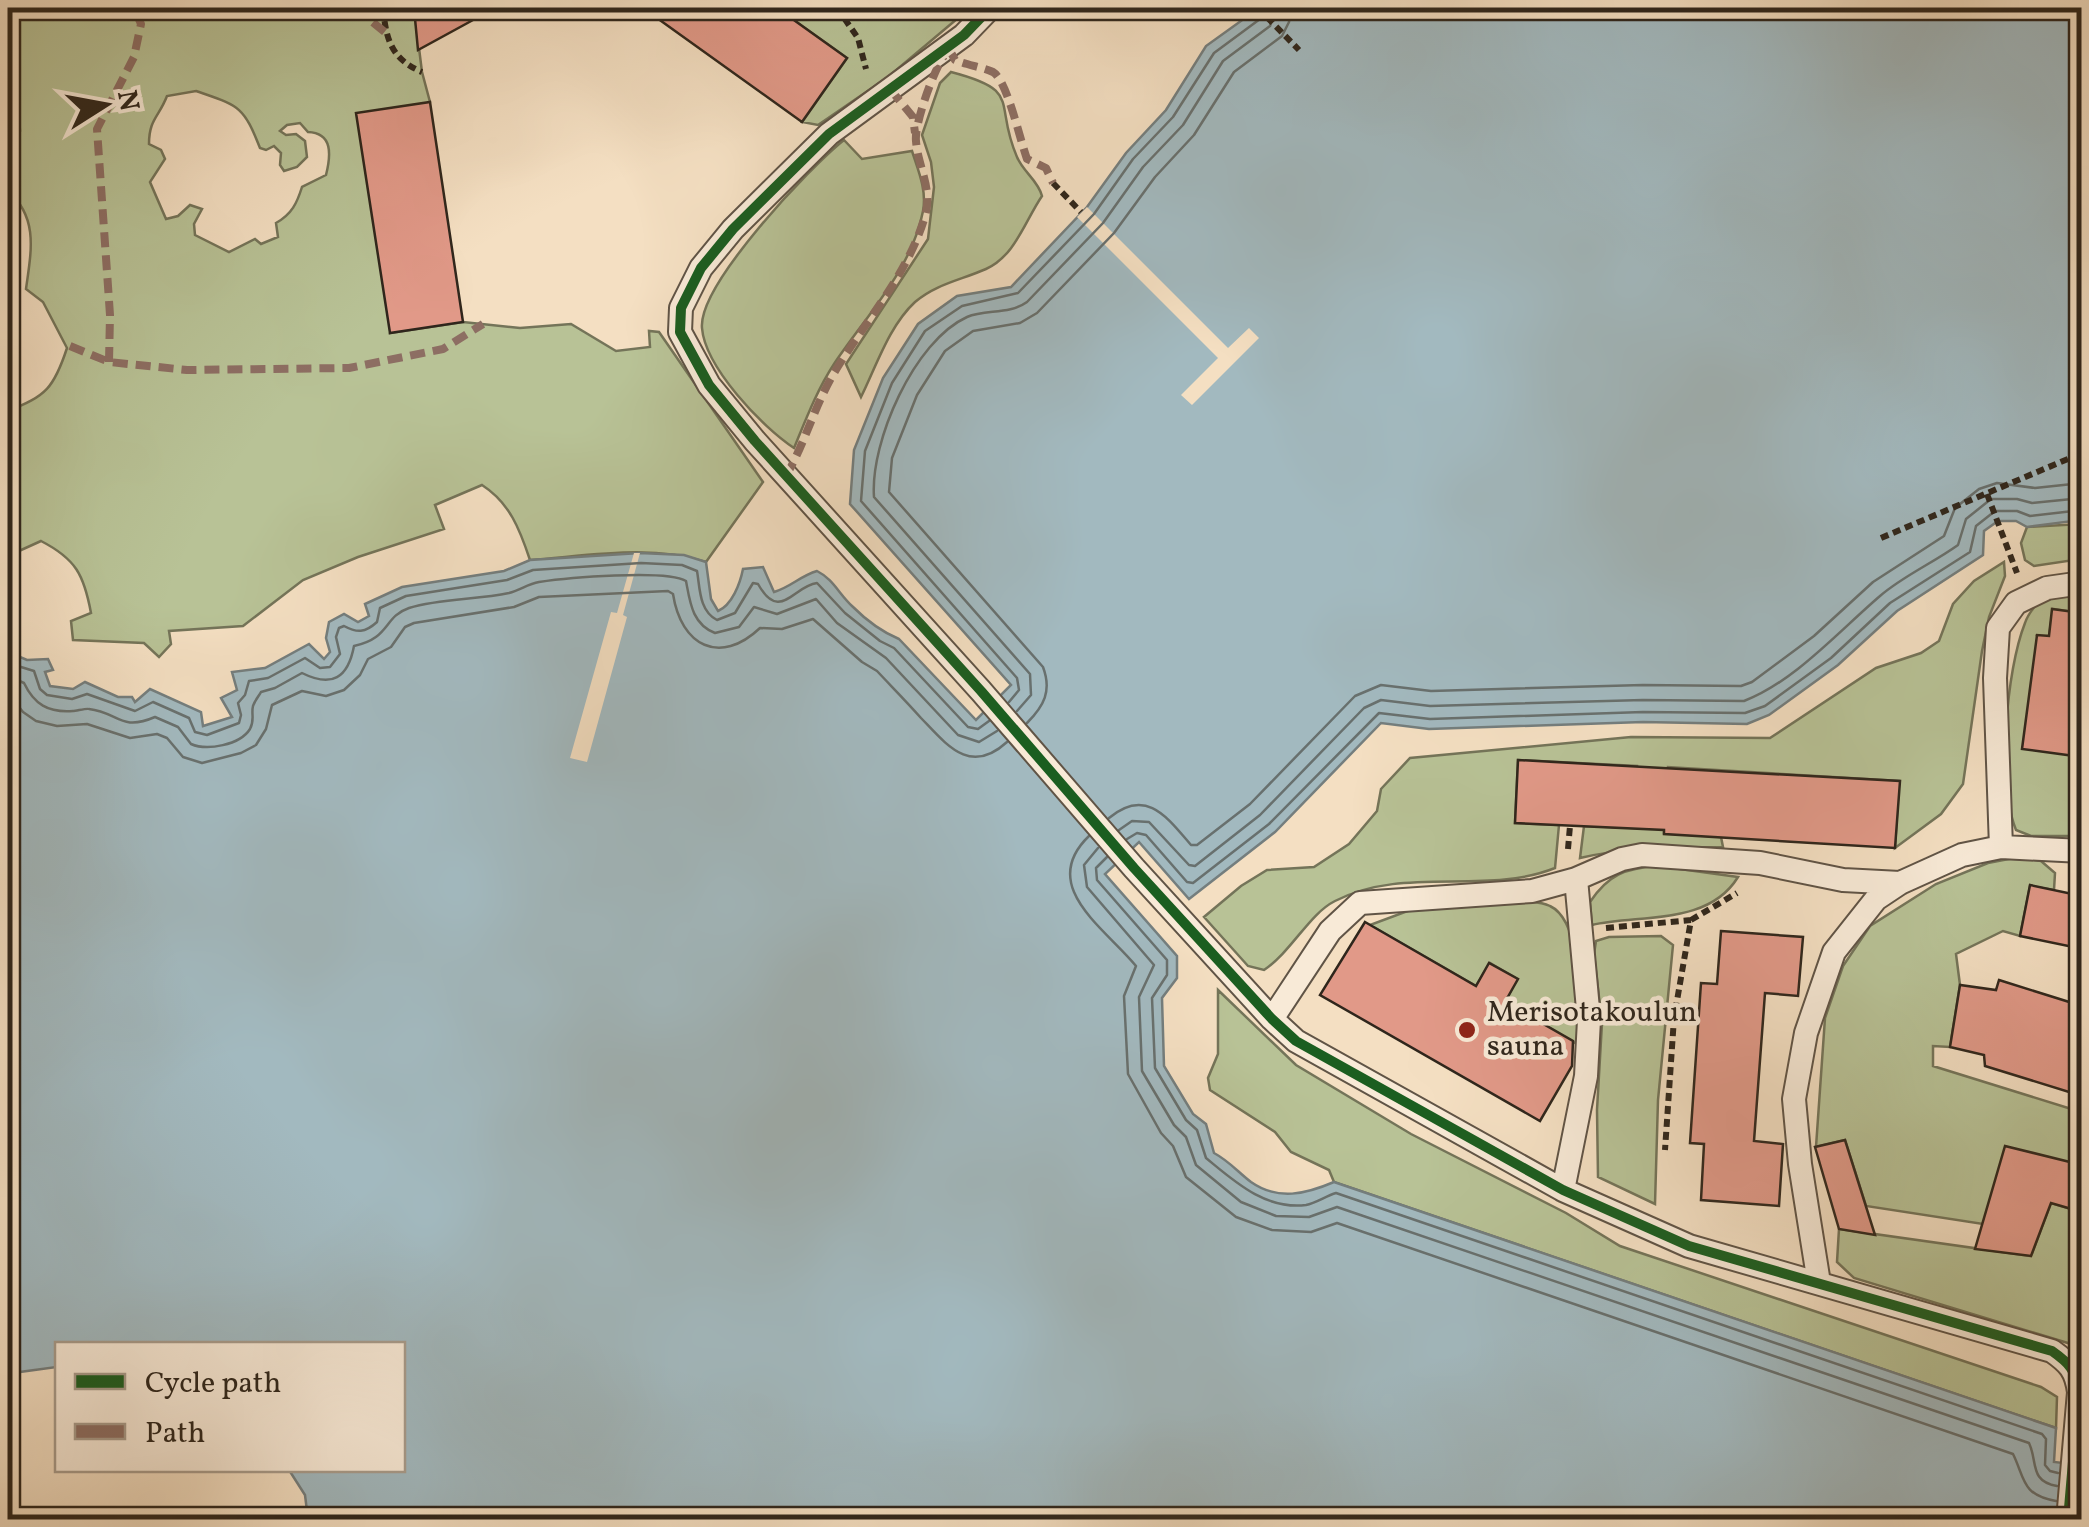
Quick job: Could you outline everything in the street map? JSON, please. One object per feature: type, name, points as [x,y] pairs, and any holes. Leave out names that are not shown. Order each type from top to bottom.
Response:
[{"type":"lane","points":[[990,8],[964,36],[829,134],[733,229],[701,268],[681,308],[680,332],[709,384],[755,441],[981,691],[1134,868],[1296,1041],[1562,1190],[1689,1246],[2052,1351],[2070,1363],[2077,1376],[2068,1520]]},
{"type":"lane","points":[[2001,847],[1998,628],[2016,604],[2047,588],[2082,583]]},
{"type":"lane","points":[[1819,1283],[1794,1099],[1806,1034],[1834,952],[1876,899],[1900,883],[1962,855],[2001,847],[2082,851]]},
{"type":"lane","points":[[1272,1019],[1330,932],[1360,903],[1532,890],[1576,879],[1622,859],[1642,856],[1760,863],[1843,880],[1900,883]]},
{"type":"lane","points":[[1562,1190],[1586,1076],[1588,1020],[1576,879]]},
{"type":"path","points":[[383,8],[386,33],[402,64],[422,72]]},
{"type":"path","points":[[837,8],[858,38],[870,104]]},
{"type":"path","points":[[1258,8],[1299,50]]},
{"type":"path","points":[[1053,182],[1081,212]]},
{"type":"path","points":[[1881,538],[2082,453]]},
{"type":"path","points":[[1988,494],[2009,549]]},
{"type":"path","points":[[1580,930],[1691,920],[1674,1018],[1666,1150]]},
{"type":"green space","points":[[8,8],[414,8],[430,102],[390,333],[463,322],[520,328],[571,324],[616,351],[650,347],[649,331],[659,332],[763,482],[706,562],[641,552],[530,560],[507,509],[482,485],[435,505],[444,529],[303,580],[243,626],[169,631],[171,644],[159,657],[144,643],[73,640],[71,621],[91,613],[85,588],[70,562],[41,541],[8,556],[8,411],[47,389],[67,348],[43,302],[26,289],[31,236],[25,212],[8,191],[8,146],[20,131],[18,100],[8,96]],"holes":[[[196,91],[238,109],[260,148],[274,146],[281,153],[284,171],[297,167],[307,157],[305,141],[296,134],[280,131],[287,125],[300,123],[326,141],[326,175],[302,187],[293,208],[276,223],[278,237],[261,244],[255,239],[229,252],[195,235],[194,224],[202,209],[190,205],[178,216],[166,219],[150,182],[165,159],[161,150],[149,144],[149,136],[167,96]]]},
{"type":"green space","points":[[777,8],[970,8],[888,77],[818,125],[802,122],[847,58]]},
{"type":"green space","points":[[951,72],[998,93],[1017,157],[1042,196],[1005,256],[915,302],[890,335],[861,397],[846,364],[928,239],[934,187],[922,135],[940,83]]},
{"type":"green space","points":[[844,140],[862,159],[912,151],[923,188],[923,211],[909,253],[828,374],[794,448],[737,395],[713,360],[702,328],[706,309],[736,257],[783,200]]},
{"type":"green space","points":[[2081,524],[2081,559],[2034,566],[2025,560],[2021,543],[2027,527]]},
{"type":"green space","points":[[2004,562],[2005,576],[1989,617],[1982,651],[1963,784],[1941,814],[1895,848],[1899,781],[1668,767],[1664,833],[1721,837],[1723,847],[1633,850],[1580,858],[1584,826],[1634,828],[1637,766],[1518,760],[1515,823],[1559,825],[1555,868],[1501,880],[1417,882],[1362,890],[1326,907],[1264,970],[1248,966],[1204,917],[1267,870],[1314,867],[1349,844],[1377,811],[1381,789],[1410,758],[1631,737],[1770,738],[1876,668],[1921,653],[1939,641],[1953,604],[1974,581]]},
{"type":"green space","points":[[2081,590],[2081,613],[2053,609],[2049,636],[2037,636],[2081,757],[2081,836],[2031,836],[2016,830],[2005,756],[2018,644],[2026,619],[2042,597]]},
{"type":"green space","points":[[2019,857],[2041,861],[2055,873],[2054,890],[2030,886],[2020,936],[2003,931],[1956,954],[1960,985],[1950,1047],[1933,1046],[1933,1066],[2081,1112],[2081,1165],[1983,1224],[1866,1206],[1845,1140],[1816,1147],[1825,1018],[1843,966],[1870,926],[1936,884],[1988,863]]},
{"type":"green space","points":[[1658,866],[1738,877],[1725,893],[1691,911],[1592,925],[1590,902],[1604,885],[1627,871]]},
{"type":"green space","points":[[1523,902],[1550,906],[1561,915],[1569,930],[1578,969],[1582,1047],[1505,1002],[1517,979],[1490,963],[1476,986],[1370,925],[1421,906]]},
{"type":"green space","points":[[1661,936],[1673,945],[1658,1100],[1655,1204],[1598,1177],[1602,1023],[1594,954],[1596,941],[1609,937]]},
{"type":"green space","points":[[1218,990],[1296,1065],[1411,1134],[1566,1213],[1620,1246],[2041,1387],[2057,1397],[2056,1428],[1334,1182],[1329,1170],[1291,1152],[1275,1132],[1210,1090],[1208,1078],[1218,1054]]},
{"type":"green space","points":[[2051,1203],[2081,1212],[2081,1347],[1854,1278],[1837,1262],[1839,1229],[2031,1256]]},
{"type":"water","points":[[1259,8],[2081,8],[2081,520],[2027,527],[2016,521],[1998,521],[1984,531],[1983,555],[1897,611],[1838,665],[1769,715],[1747,724],[1643,722],[1429,729],[1381,723],[1275,832],[1189,899],[1139,842],[1105,874],[1177,956],[1177,978],[1162,998],[1164,1066],[1193,1114],[1206,1124],[1214,1153],[1251,1182],[1271,1192],[1292,1194],[1334,1182],[2056,1428],[2054,1462],[2081,1465],[2081,1519],[308,1519],[305,1495],[290,1472],[405,1472],[405,1342],[55,1342],[55,1367],[20,1372],[8,1384],[8,652],[27,660],[48,659],[53,670],[45,672],[50,686],[73,689],[85,682],[118,697],[132,697],[135,702],[150,689],[201,712],[203,726],[232,717],[221,698],[237,690],[232,672],[265,668],[309,644],[324,659],[330,652],[326,638],[329,622],[344,614],[358,622],[369,616],[365,604],[402,587],[504,571],[530,560],[640,553],[684,555],[706,562],[711,599],[718,611],[731,599],[743,569],[763,567],[774,592],[817,571],[862,616],[899,639],[976,720],[1011,685],[850,504],[854,450],[883,378],[918,324],[957,296],[1011,287],[1087,207],[1126,153],[1166,110],[1206,46]]},
{"type":"pier","points":[[1087,207],[1228,348],[1249,328],[1259,338],[1192,405],[1181,395],[1218,358],[1077,217]]},
{"type":"pier","points":[[634,553],[640,553],[623,615],[627,617],[587,762],[570,758],[611,612],[617,613]]},
{"type":"building","points":[[414,8],[495,8],[418,50]]},
{"type":"building","points":[[643,8],[777,8],[847,58],[802,122]]},
{"type":"building","points":[[430,102],[463,322],[390,333],[356,113]]},
{"type":"building","points":[[2052,609],[2082,613],[2082,757],[2022,749],[2037,635],[2049,636]]},
{"type":"building","points":[[1518,760],[1900,781],[1895,848],[1515,823]]},
{"type":"building","points":[[2030,885],[2082,896],[2078,948],[2020,936]]},
{"type":"building","name":"Merisotakoulun sauna","points":[[1365,922],[1476,986],[1489,963],[1518,979],[1505,1002],[1573,1041],[1572,1066],[1540,1121],[1320,995]]},
{"type":"building","points":[[1721,931],[1803,937],[1798,996],[1765,993],[1754,1141],[1783,1144],[1779,1206],[1701,1200],[1704,1144],[1690,1143],[1701,983],[1717,984]]},
{"type":"building","points":[[1999,980],[2082,1006],[2082,1096],[1985,1066],[1984,1055],[1950,1047],[1960,985],[1996,990]]},
{"type":"building","points":[[1845,1140],[1875,1235],[1839,1229],[1815,1147]]},
{"type":"building","points":[[2005,1146],[2082,1165],[2082,1212],[2051,1203],[2031,1256],[1975,1249]]},
{"type":"marked path","points":[[109,362],[110,315],[97,129],[134,57],[141,24],[134,8]]},
{"type":"marked path","points":[[355,8],[386,33]]},
{"type":"marked path","points":[[948,47],[955,60],[989,70],[998,77],[1027,159],[1046,168],[1053,183]]},
{"type":"marked path","points":[[786,476],[834,373],[897,278],[917,238],[927,197],[916,133],[944,56]]},
{"type":"marked path","points":[[890,89],[913,117],[915,133]]},
{"type":"marked path","points":[[70,346],[109,362],[187,370],[349,368],[443,349],[483,324]]},
{"type":"cycle path","points":[[990,8],[964,35],[829,134],[733,229],[701,268],[681,308],[680,332],[709,385],[1134,868],[1296,1041],[1563,1190],[1689,1246],[2052,1351],[2071,1368],[2079,1392],[2068,1520]]},
{"type":"place","name":"Merisotakoulun sauna","points":[[1467,1030]]}]
